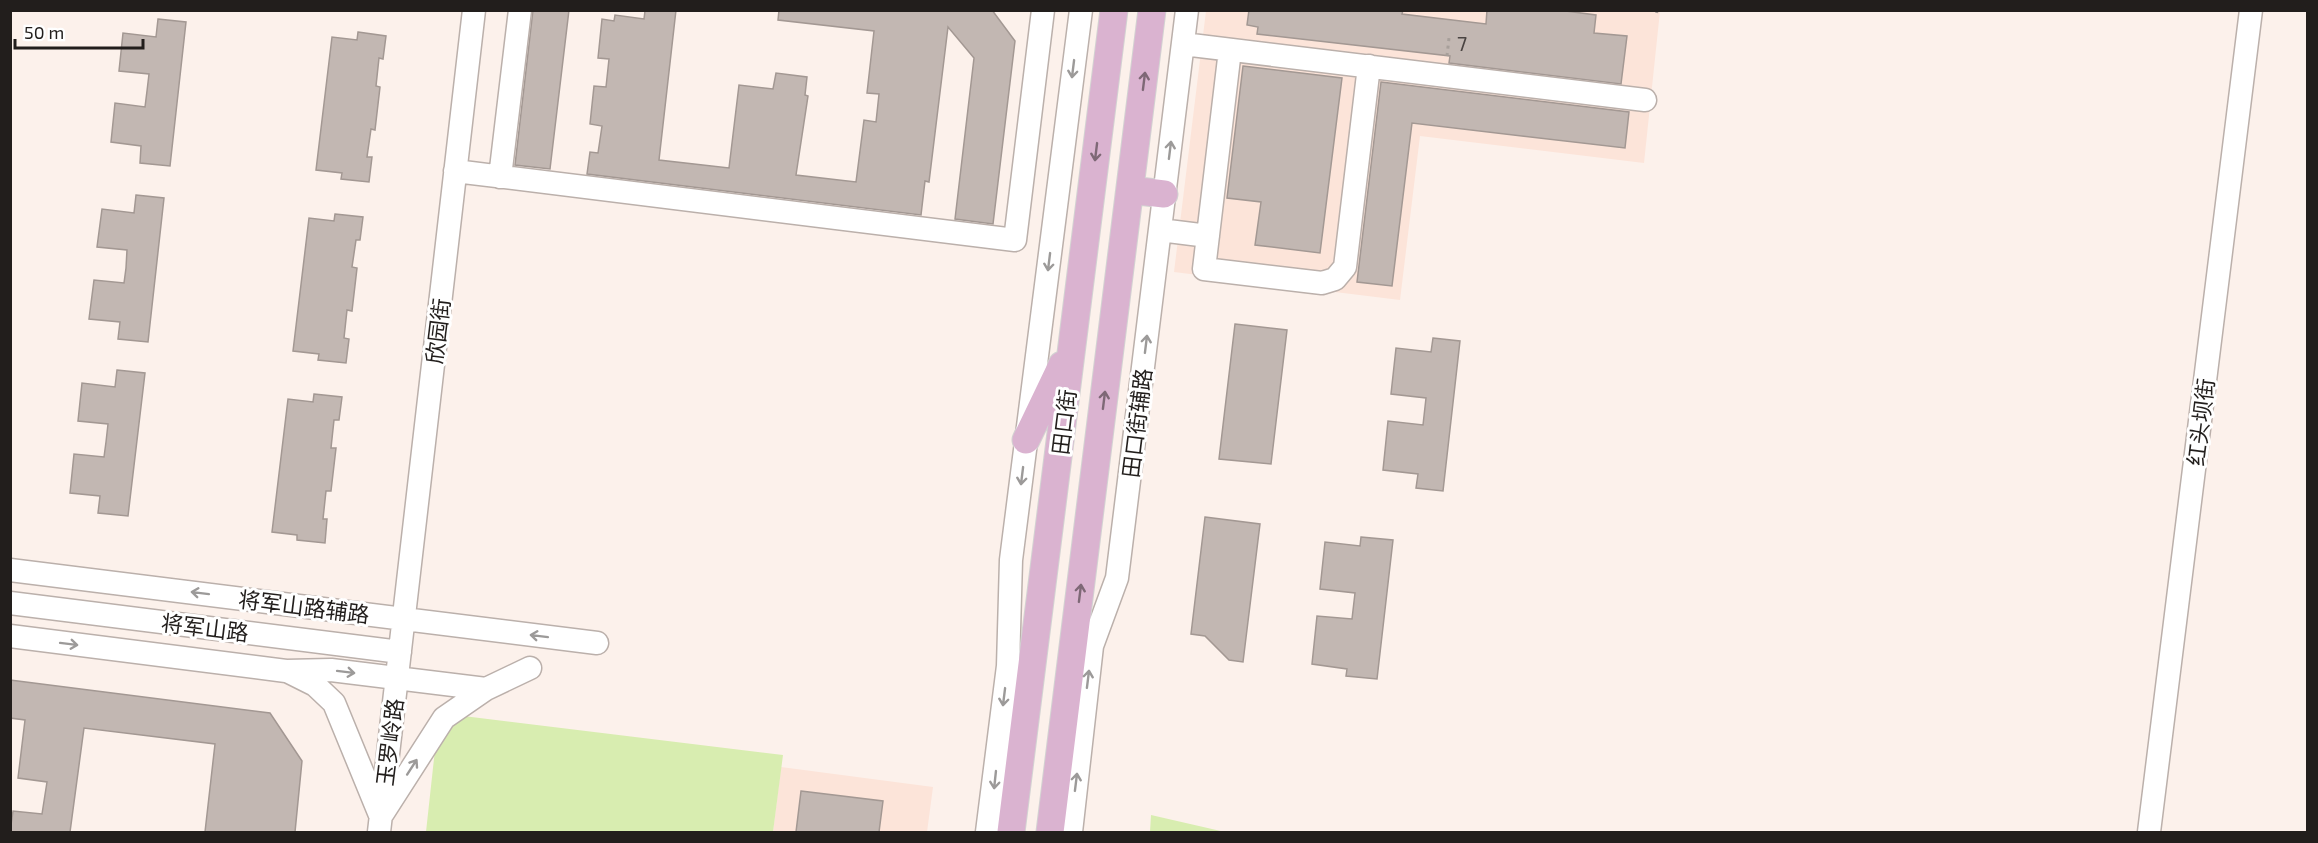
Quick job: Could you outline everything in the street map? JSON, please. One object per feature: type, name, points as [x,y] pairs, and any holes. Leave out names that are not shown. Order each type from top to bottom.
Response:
[{"type":"main road","name":"田口街","points":[[1011,832],[1114,10]]},
{"type":"main road","name":"田口街","points":[[1050,832],[1152,10]]},
{"type":"main road","points":[[1130,190],[1164,194]]},
{"type":"main road","points":[[1026,440],[1073,343]]},
{"type":"street","name":"欣园街","points":[[400,652],[474,10]]},
{"type":"street","points":[[500,177],[520,10]]},
{"type":"street","points":[[455,171],[1015,240],[1043,10]]},
{"type":"street","points":[[987,832],[1008,666],[1011,560],[1081,10]]},
{"type":"street","name":"田口街辅路","points":[[1071,832],[1092,646],[1117,578],[1187,10]]},
{"type":"street","name":"红头坝街","points":[[2149,832],[2251,10]]},
{"type":"street","points":[[1183,44],[1645,100]]},
{"type":"street","points":[[1222,49],[1204,269],[1322,283],[1335,279],[1345,267],[1369,66]]},
{"type":"street","points":[[1160,230],[1208,236]]},
{"type":"street","name":"将军山路辅路","points":[[10,570],[597,643]]},
{"type":"street","name":"将军山路","points":[[10,603],[400,652]]},
{"type":"street","points":[[90,613],[160,655]]},
{"type":"street","points":[[10,636],[286,671],[331,670],[486,689]]},
{"type":"street","name":"玉罗岭路","points":[[380,825],[400,652]]},
{"type":"street","points":[[380,825],[444,718],[486,689],[530,668]]},
{"type":"street","points":[[286,671],[315,685],[334,702],[380,825]]},
{"type":"path","points":[[1648,10],[1660,12]]},
{"type":"shaded area","points":[[1206,11],[1660,11],[1644,163],[1420,136],[1400,300],[1174,272]]},
{"type":"shaded area","points":[[781,767],[933,787],[927,832],[773,832]]},
{"type":"green space","points":[[439,713],[783,755],[773,832],[426,832]]},
{"type":"green space","points":[[1151,815],[1225,832],[1150,832]]},
{"type":"building","points":[[533,10],[569,10],[550,169],[515,165]]},
{"type":"building","points":[[676,10],[659,160],[729,168],[739,85],[773,89],[776,73],[807,77],[805,95],[808,96],[796,175],[856,182],[864,120],[876,122],[879,94],[867,93],[874,31],[778,20],[779,10],[992,10],[1015,41],[993,224],[955,219],[974,58],[948,27],[929,182],[925,181],[921,215],[587,174],[590,152],[598,153],[602,126],[590,124],[594,86],[606,87],[609,59],[598,58],[602,19],[614,21],[615,15],[644,19],[645,11]]},
{"type":"building","points":[[1249,10],[1403,10],[1402,14],[1486,24],[1487,10],[1558,10],[1596,15],[1594,33],[1627,36],[1621,84],[1449,63],[1450,56],[1257,34],[1258,27],[1247,25]]},
{"type":"building","points":[[158,19],[186,22],[170,166],[140,163],[141,146],[111,142],[115,103],[145,107],[149,74],[119,71],[123,33],[156,37]]},
{"type":"building","points":[[358,32],[386,36],[383,59],[379,58],[376,86],[380,87],[375,130],[371,129],[367,157],[372,157],[369,182],[341,179],[342,173],[316,170],[332,37],[357,40]]},
{"type":"building","points":[[1243,66],[1342,78],[1320,253],[1255,245],[1261,202],[1227,198]]},
{"type":"building","points":[[1381,82],[1629,112],[1625,148],[1412,123],[1392,286],[1357,282]]},
{"type":"building","points":[[136,195],[164,198],[148,342],[118,339],[120,322],[89,319],[94,280],[124,283],[126,268],[127,250],[97,247],[102,209],[134,213]]},
{"type":"building","points":[[335,214],[363,217],[360,240],[356,240],[352,267],[357,268],[352,311],[347,310],[344,338],[349,339],[346,363],[318,360],[319,354],[293,351],[309,218],[334,221]]},
{"type":"building","points":[[1235,324],[1287,330],[1271,464],[1219,459]]},
{"type":"building","points":[[1433,338],[1460,341],[1443,491],[1416,488],[1418,474],[1383,470],[1388,421],[1423,425],[1426,398],[1391,394],[1396,348],[1431,352]]},
{"type":"building","points":[[117,370],[145,373],[128,516],[98,513],[100,496],[70,493],[74,454],[104,457],[108,424],[78,421],[82,383],[115,387]]},
{"type":"building","points":[[314,394],[342,397],[339,420],[334,420],[331,448],[336,448],[331,491],[326,491],[323,519],[327,519],[325,543],[297,540],[297,535],[272,532],[288,399],[313,402]]},
{"type":"building","points":[[1205,517],[1260,524],[1243,662],[1229,660],[1205,636],[1191,634]]},
{"type":"building","points":[[1361,537],[1393,540],[1377,679],[1346,676],[1347,669],[1312,664],[1317,616],[1352,619],[1355,593],[1320,589],[1325,542],[1360,546]]},
{"type":"building","points":[[10,680],[270,713],[302,761],[295,832],[205,832],[215,744],[84,728],[70,832],[10,832],[13,811],[42,814],[47,782],[18,778],[25,720],[10,718]]},
{"type":"building","points":[[801,791],[883,801],[879,832],[796,832]]}]
